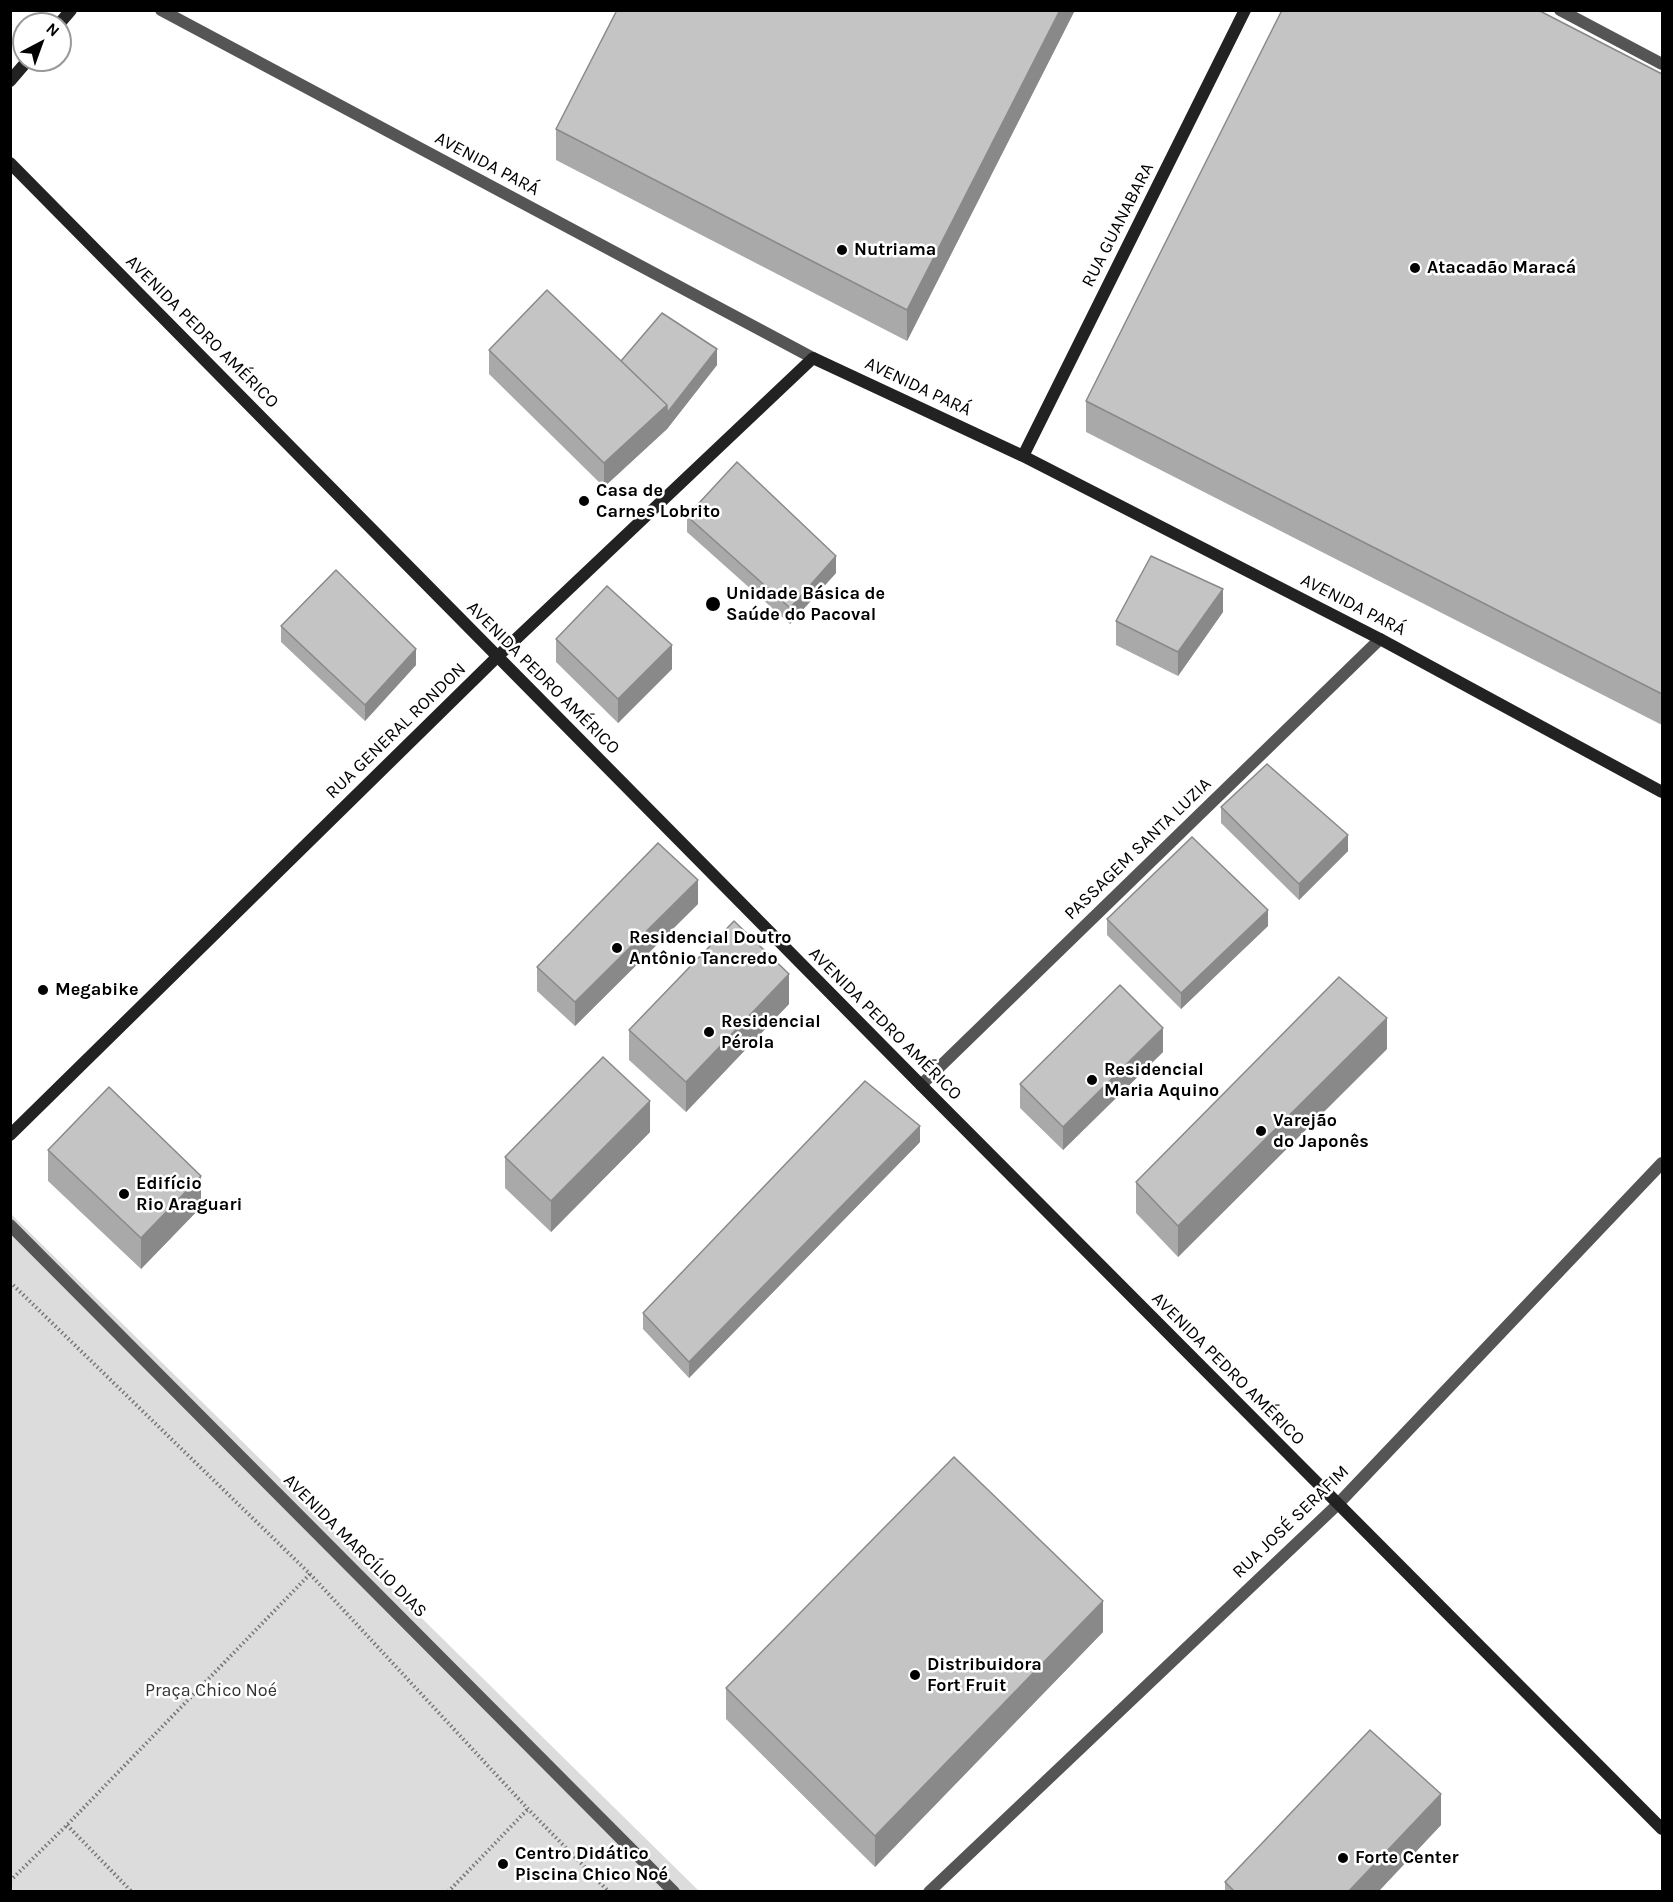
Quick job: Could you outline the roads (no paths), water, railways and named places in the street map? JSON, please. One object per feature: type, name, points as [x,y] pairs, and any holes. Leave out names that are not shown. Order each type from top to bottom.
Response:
[{"type":"street","name":"AVENIDA PARÁ","points":[[161,10],[813,358],[1023,456],[1380,639],[1662,792]]},
{"type":"street","name":"RUA GUANABARA","points":[[1023,456],[1245,10]]},
{"type":"street","points":[[1560,10],[1662,64]]},
{"type":"street","name":"AVENIDA PEDRO AMÉRICO","points":[[10,163],[921,1085],[1662,1829]]},
{"type":"street","name":"RUA GENERAL RONDON","points":[[10,1135],[497,657],[813,358]]},
{"type":"street","name":"PASSAGEM SANTA LUZIA","points":[[921,1085],[1380,639]]},
{"type":"street","name":"RUA JOSÉ SERAFIM","points":[[929,1892],[1338,1505],[1662,1163]]},
{"type":"street","name":"AVENIDA MARCÍLIO DIAS","points":[[10,1225],[674,1892]]},
{"type":"place","name":"Nutriama","points":[[842,250]]},
{"type":"place","name":"Atacadão Maracá","points":[[1415,268]]},
{"type":"place","name":"Casa de Carnes Lobrito","points":[[584,501]]},
{"type":"place","name":"Unidade Básica de Saúde do Pacoval","points":[[713,604]]},
{"type":"place","name":"Residencial Doutro Antônio Tancredo","points":[[617,948]]},
{"type":"place","name":"Megabike","points":[[43,990]]},
{"type":"place","name":"Residencial Pérola","points":[[709,1032]]},
{"type":"place","name":"Residencial Maria Aquino","points":[[1092,1080]]},
{"type":"place","name":"Varejão do Japonês","points":[[1261,1131]]},
{"type":"place","name":"Edifício Rio Araguari","points":[[124,1194]]},
{"type":"place","name":"Distribuidora Fort Fruit","points":[[915,1675]]},
{"type":"place","name":"Forte Center","points":[[1343,1858]]},
{"type":"place","name":"Centro Didático Piscina Chico Noé","points":[[503,1864]]},
{"type":"park label","name":"Praça Chico Noé","points":[[211,1691]]}]
